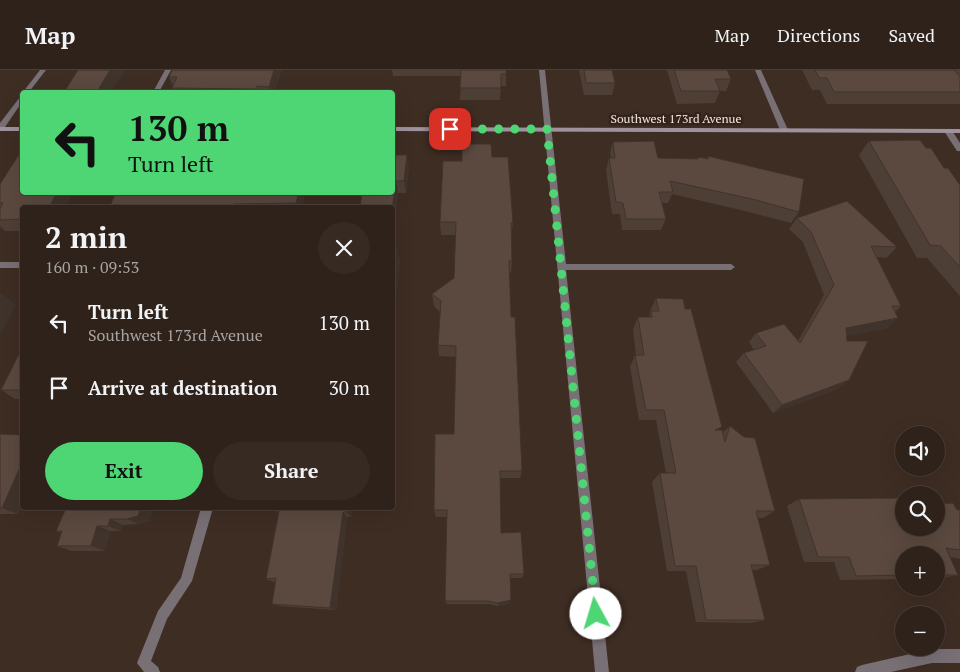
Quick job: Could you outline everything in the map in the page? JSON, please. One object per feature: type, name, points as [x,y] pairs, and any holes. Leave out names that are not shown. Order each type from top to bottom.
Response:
[{"type":"street","points":[[28,90],[43,70]]},
{"type":"street","points":[[157,90],[168,70]]},
{"type":"street","points":[[542,70],[602,672]]},
{"type":"street","points":[[758,70],[784,130]]},
{"type":"street","points":[[0,129],[20,101]]},
{"type":"street","points":[[0,129],[20,130]]},
{"type":"street","name":"Southwest 173rd Avenue","points":[[395,129],[960,132]]},
{"type":"street","points":[[948,131],[960,149]]},
{"type":"street","points":[[0,265],[20,265]]},
{"type":"street","points":[[561,267],[730,267]]},
{"type":"street","points":[[148,667],[162,615],[186,581],[206,510]]},
{"type":"street","points":[[862,672],[932,656],[960,656]]},
{"type":"building","points":[[78,70],[110,70],[98,90],[65,90]]},
{"type":"building","points":[[172,70],[274,70],[269,87],[257,86],[256,89],[172,88],[177,77],[169,77]]},
{"type":"building","points":[[461,70],[506,70],[506,74],[501,74],[501,88],[460,88]]},
{"type":"building","points":[[584,70],[612,70],[615,83],[586,83]]},
{"type":"building","points":[[674,70],[727,70],[731,79],[715,79],[720,91],[681,91]]},
{"type":"building","points":[[815,70],[954,70],[960,77],[960,92],[834,92],[827,78],[819,78]]},
{"type":"building","points":[[920,140],[926,148],[931,148],[944,168],[948,168],[960,185],[960,267],[941,246],[930,245],[869,141]]},
{"type":"building","points":[[654,141],[658,158],[698,159],[699,157],[708,159],[708,156],[804,179],[799,212],[752,199],[670,181],[673,192],[659,192],[666,219],[626,219],[623,203],[616,202],[609,158],[615,158],[613,142]]},
{"type":"building","points":[[462,144],[491,144],[492,157],[508,157],[513,223],[511,223],[512,260],[509,261],[511,317],[515,317],[522,471],[500,471],[501,533],[521,532],[524,574],[510,574],[511,600],[498,603],[488,601],[445,601],[447,510],[434,510],[435,434],[454,434],[456,346],[438,345],[441,301],[432,294],[454,278],[456,222],[440,222],[443,161],[462,161]]},
{"type":"building","points":[[395,155],[407,155],[404,181],[396,181],[395,188]]},
{"type":"building","points":[[18,156],[20,156],[20,195],[56,195],[50,205],[20,205],[20,219],[0,220],[0,209],[3,203],[0,203],[0,184]]},
{"type":"building","points":[[115,195],[298,195],[296,203],[110,205]]},
{"type":"building","points":[[362,195],[394,195],[393,205],[360,205]]},
{"type":"building","points":[[847,201],[897,247],[871,246],[901,306],[892,306],[898,318],[846,328],[847,341],[868,341],[849,380],[782,405],[744,353],[766,346],[756,333],[784,324],[800,343],[834,285],[811,232],[797,218]]},
{"type":"building","points":[[395,249],[397,249],[395,267]]},
{"type":"building","points":[[656,298],[683,299],[685,309],[691,309],[722,427],[715,430],[722,430],[725,442],[730,426],[744,437],[755,438],[775,511],[756,511],[770,565],[751,565],[765,620],[706,620],[696,566],[675,566],[660,473],[676,473],[664,410],[646,410],[635,355],[644,355],[638,317],[652,317],[651,311],[659,311]]},
{"type":"building","points":[[20,352],[20,390],[1,390]]},
{"type":"building","points":[[0,434],[20,435],[20,468],[2,508],[0,508]]},
{"type":"building","points":[[895,498],[895,536],[945,536],[945,503],[953,503],[957,510],[960,510],[960,550],[946,548],[958,575],[945,575],[945,546],[895,546],[895,575],[856,576],[849,557],[818,557],[799,499]]},
{"type":"building","points":[[65,510],[140,510],[138,516],[127,519],[110,519],[108,526],[97,526],[91,546],[57,546],[62,531],[56,531]]},
{"type":"building","points":[[346,510],[343,512],[330,608],[272,604],[276,578],[266,579],[279,511],[275,511]]},
{"type":"route","points":[[450,129],[547,129],[596,614]]}]
